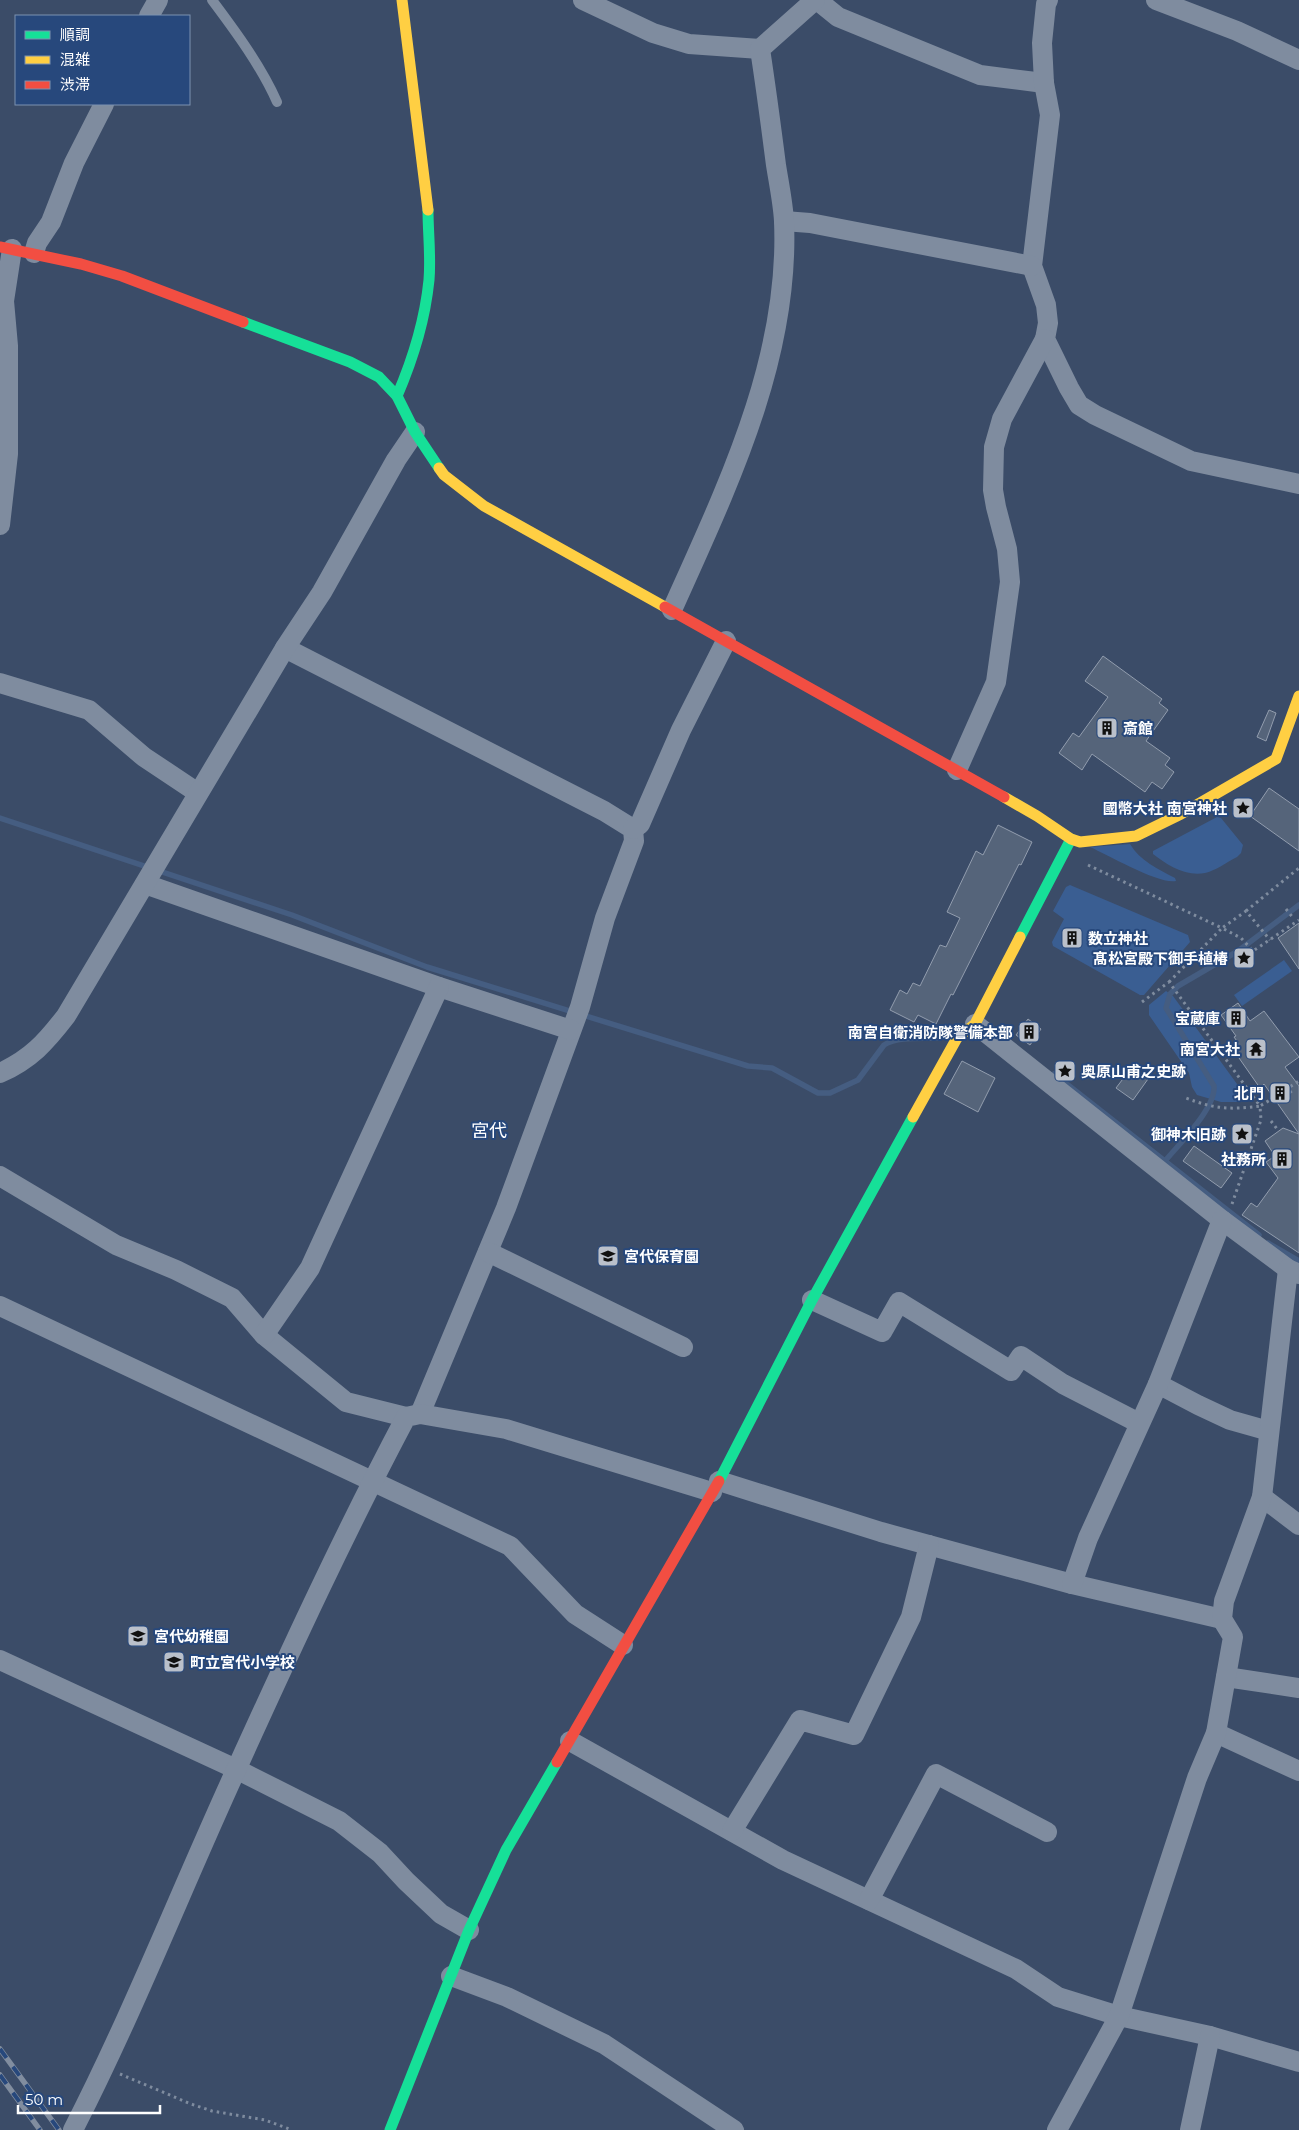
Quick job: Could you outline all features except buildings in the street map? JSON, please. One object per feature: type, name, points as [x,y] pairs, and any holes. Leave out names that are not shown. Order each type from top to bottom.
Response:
[{"type":"street","points":[[150,15],[158,0]]},
{"type":"street","points":[[397,396],[408,371],[421,327],[428,279],[428,206],[402,0]]},
{"type":"street","points":[[583,0],[653,33],[689,44],[760,49],[816,0],[838,17],[980,75],[1044,83]]},
{"type":"street","points":[[957,770],[996,682],[1010,582],[1007,550],[993,490],[994,447],[1002,419],[1045,339],[1048,323],[1046,305],[1032,266],[1050,114],[1044,83],[1042,43],[1048,0]]},
{"type":"street","points":[[1156,0],[1237,31],[1299,60]]},
{"type":"street","points":[[672,610],[712,521],[754,415],[772,350],[782,274],[784,221],[760,49]]},
{"type":"street","points":[[34,253],[37,243],[52,222],[74,163],[103,105]]},
{"type":"street","points":[[784,221],[819,224],[1032,266]]},
{"type":"street","points":[[0,525],[8,454],[8,346],[4,301],[6,248],[81,264],[122,276],[350,362],[379,376],[397,396],[415,432],[444,475],[484,506],[957,770],[1080,842],[1136,836],[1181,814],[1276,759],[1299,696]]},
{"type":"street","points":[[1045,339],[1079,405],[1095,415],[1191,461],[1299,484]]},
{"type":"street","points":[[0,1073],[16,1066],[44,1044],[66,1016],[285,648],[322,592],[396,460],[415,432]]},
{"type":"street","points":[[633,830],[640,824],[681,730],[726,641]]},
{"type":"street","points":[[285,648],[604,811],[633,830]]},
{"type":"street","points":[[0,683],[89,710],[144,757],[198,793]]},
{"type":"street","points":[[73,2130],[105,2067],[236,1769],[373,1480],[413,1416],[488,1252],[575,1019],[606,918],[634,841],[633,830]]},
{"type":"street","points":[[390,2130],[469,1930],[506,1850],[715,1486],[812,1300],[957,1038],[976,1024],[1072,839]]},
{"type":"street","points":[[152,873],[439,987],[575,1019]]},
{"type":"street","points":[[264,1335],[310,1268],[439,987]]},
{"type":"street","points":[[976,1024],[1226,1213],[1293,1272],[1269,1431],[1262,1497],[1224,1601],[1222,1619],[1233,1636],[1216,1733],[1197,1778],[1119,2016],[1057,2130]]},
{"type":"street","points":[[0,1176],[116,1245],[176,1270],[232,1298],[264,1335],[346,1402],[413,1416],[506,1429],[1072,1584],[1222,1619]]},
{"type":"street","points":[[1072,1584],[1088,1538],[1158,1384],[1226,1213]]},
{"type":"street","points":[[488,1252],[684,1347]]},
{"type":"street","points":[[812,1300],[882,1332],[899,1302],[1011,1371],[1021,1356],[1063,1384],[1139,1423]]},
{"type":"street","points":[[0,1306],[510,1546],[575,1614],[623,1645]]},
{"type":"street","points":[[1158,1384],[1230,1420],[1269,1431]]},
{"type":"street","points":[[1262,1497],[1299,1525]]},
{"type":"street","points":[[732,1831],[800,1720],[854,1735],[911,1617],[929,1545]]},
{"type":"street","points":[[0,1660],[236,1769],[339,1821],[380,1853],[441,1914],[469,1930]]},
{"type":"street","points":[[1226,1677],[1299,1688]]},
{"type":"street","points":[[1216,1733],[1299,1771]]},
{"type":"street","points":[[570,1741],[783,1860],[1016,1969],[1058,1997],[1119,2016],[1210,2036],[1299,2062]]},
{"type":"street","points":[[869,1900],[936,1774],[1047,1832]]},
{"type":"street","points":[[451,1976],[507,1997],[604,2044],[734,2130]]},
{"type":"street","points":[[1190,2130],[1210,2036]]},
{"type":"lane","points":[[212,0],[269,85],[277,102]]},
{"type":"path","points":[[1087,864],[1242,938],[1250,950],[1253,951],[1269,938],[1297,922],[1286,909]]},
{"type":"path","points":[[1142,1002],[1169,982],[1222,928],[1299,868]]},
{"type":"path","points":[[1246,911],[1269,938]]},
{"type":"path","points":[[1169,982],[1260,1106],[1261,1120],[1226,1213]]},
{"type":"path","points":[[1289,1092],[1299,1081]]},
{"type":"path","points":[[1186,1098],[1219,1108],[1238,1109],[1260,1106],[1276,1097]]},
{"type":"path","points":[[1271,1121],[1277,1129]]},
{"type":"path","points":[[105,2067],[191,2104],[212,2111],[265,2120],[292,2130]]},
{"type":"shaded area","points":[[1217,817],[1221,818],[1243,845],[1241,853],[1237,857],[1213,870],[1198,874],[1177,869],[1153,854],[1153,851]]},
{"type":"shaded area","points":[[1130,844],[1144,860],[1175,878],[1176,881],[1168,881],[1134,869],[1090,847]]},
{"type":"shaded area","points":[[1070,885],[1188,935],[1190,942],[1144,995],[1140,995],[1053,946],[1052,942],[1064,919],[1053,911],[1066,887]]},
{"type":"shaded area","points":[[1284,960],[1292,971],[1242,1006],[1234,995]]},
{"type":"shaded area","points":[[1166,991],[1173,996],[1245,1095],[1241,1102],[1221,1102],[1197,1095],[1192,1087],[1189,1073],[1149,1015],[1149,1005]]},
{"type":"waterway","points":[[0,818],[292,915],[427,967],[748,1066],[772,1068],[818,1093],[830,1093],[858,1080],[884,1045],[890,1042],[904,1039],[939,1038]]},
{"type":"waterway","points":[[1165,1161],[1203,1115],[1213,1095],[1214,1086],[1166,1008],[1170,994],[1178,986],[1238,951],[1299,905]]},
{"type":"waterway","points":[[1054,1074],[1259,1235]]},
{"type":"waterway","points":[[1268,1243],[1299,1261]]},
{"type":"railway","points":[[0,2049],[59,2130]]},
{"type":"railway","points":[[0,2075],[40,2130]]},
{"type":"traffic: fast","points":[[397,396],[418,339],[425,310],[430,263],[428,210]]},
{"type":"traffic: fast","points":[[243,322],[350,362],[379,377],[397,396],[415,432],[439,468]]},
{"type":"traffic: fast","points":[[1020,937],[1071,839]]},
{"type":"traffic: fast","points":[[719,1481],[812,1300],[913,1117]]},
{"type":"traffic: fast","points":[[390,2130],[469,1930],[506,1850],[557,1762]]},
{"type":"traffic: slow","points":[[402,0],[428,210]]},
{"type":"traffic: slow","points":[[439,468],[444,475],[484,506],[665,607]]},
{"type":"traffic: slow","points":[[1004,797],[1071,839],[1080,842],[1136,836],[1181,814],[1276,759],[1299,696]]},
{"type":"traffic: slow","points":[[913,1117],[957,1038],[975,1024],[1020,937]]},
{"type":"traffic: jam","points":[[0,247],[81,264],[122,276],[243,322]]},
{"type":"traffic: jam","points":[[665,607],[1004,797]]},
{"type":"traffic: jam","points":[[557,1762],[719,1481]]},
{"type":"place","name":"斎館","points":[[1107,728]]},
{"type":"place","name":"國幣大社 南宮神社","points":[[1243,808]]},
{"type":"place","name":"数立神社","points":[[1072,938]]},
{"type":"place","name":"髙松宮殿下御手植椿","points":[[1244,958]]},
{"type":"place","name":"宝蔵庫","points":[[1236,1018]]},
{"type":"place","name":"南宮自衛消防隊警備本部","points":[[1029,1032]]},
{"type":"place","name":"南宮大社","points":[[1256,1049]]},
{"type":"place","name":"奥原山甫之史跡","points":[[1065,1071]]},
{"type":"place","name":"北門","points":[[1280,1093]]},
{"type":"place","name":"御神木旧跡","points":[[1242,1134]]},
{"type":"place","name":"社務所","points":[[1282,1159]]},
{"type":"place","name":"宮代保育園","points":[[608,1256]]},
{"type":"place","name":"宮代幼稚園","points":[[138,1636]]},
{"type":"place","name":"町立宮代小学校","points":[[174,1662]]},
{"type":"district","name":"宮代","points":[[489,1131]]}]
